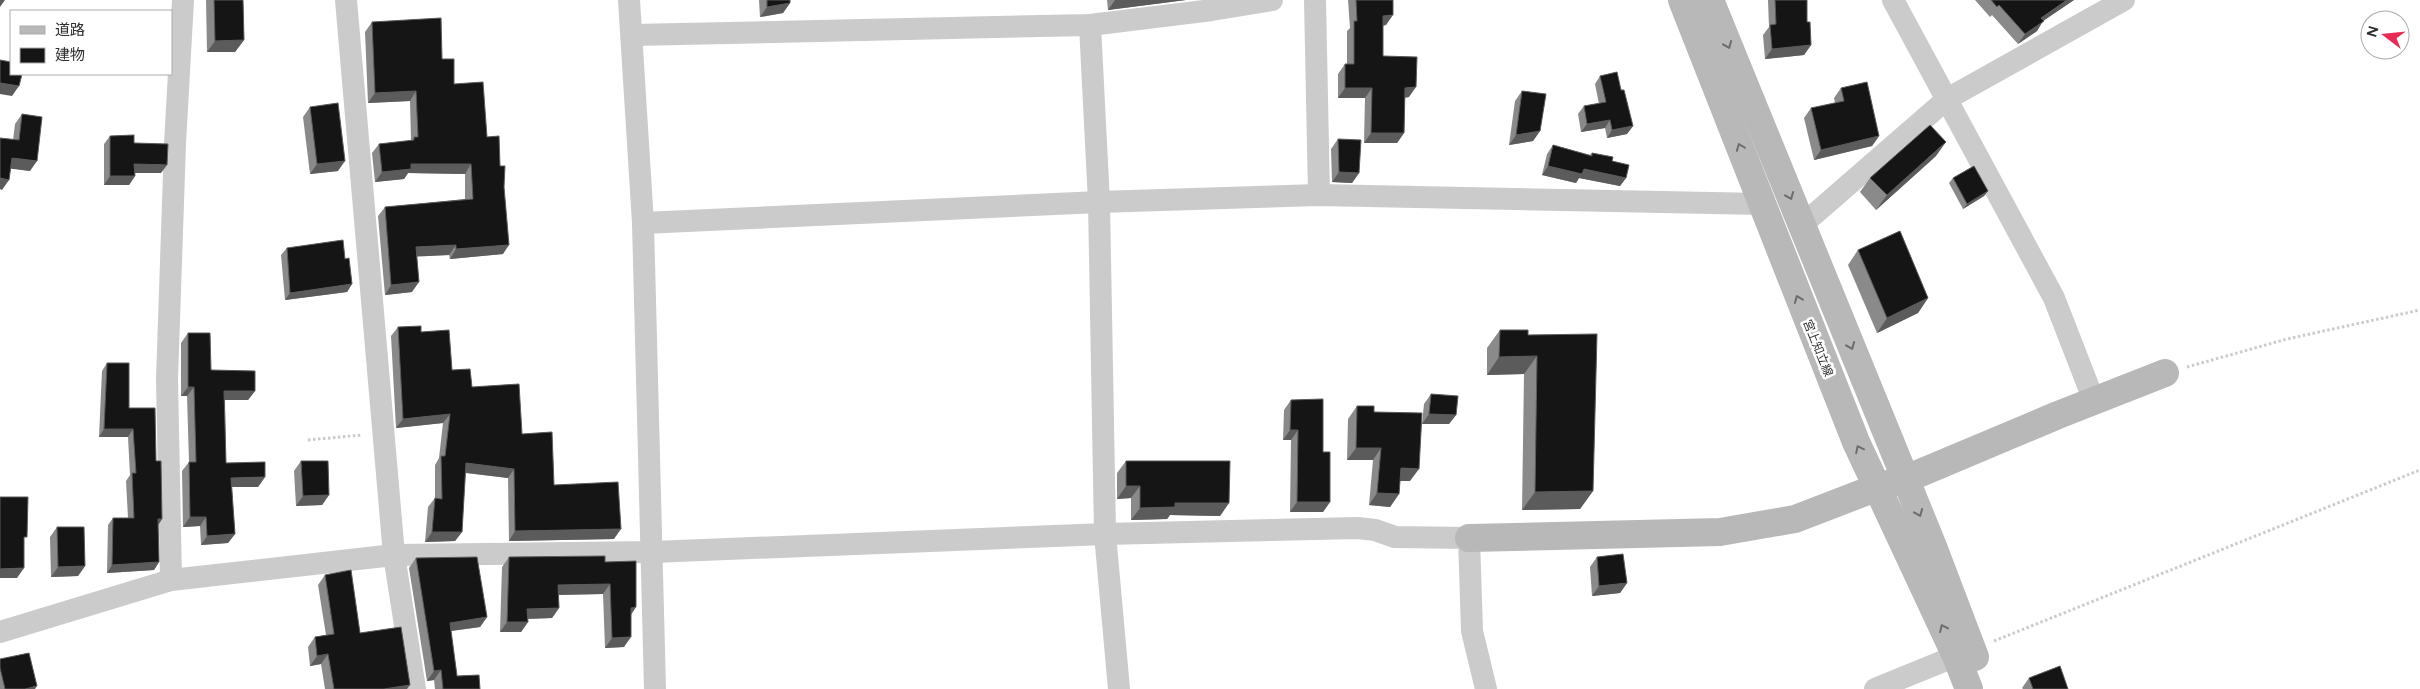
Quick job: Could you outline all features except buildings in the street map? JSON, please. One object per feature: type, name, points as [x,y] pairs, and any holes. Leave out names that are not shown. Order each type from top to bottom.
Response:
[{"type":"main road","name":"宮上知立線","points":[[1682,0],[1856,442],[1964,653],[1987,689]]},
{"type":"main road","name":"宮上知立線","points":[[1710,0],[1906,479],[1964,653],[1969,689]]},
{"type":"main road","points":[[1469,538],[1720,532],[1795,518],[1878,487],[1906,479],[2094,401],[2165,374]]},
{"type":"street","points":[[172,580],[167,379],[175,144],[183,0]]},
{"type":"street","points":[[346,0],[394,555],[415,689]]},
{"type":"street","points":[[629,0],[633,35],[643,223],[653,552],[655,689]]},
{"type":"street","points":[[633,35],[1090,25],[1210,5],[1272,0]]},
{"type":"street","points":[[1314,0],[1319,195]]},
{"type":"street","points":[[1893,0],[2054,298],[2094,401]]},
{"type":"street","points":[[1802,225],[1947,99],[2093,7],[2124,0]]},
{"type":"street","points":[[1090,25],[1099,202],[1104,534],[1119,689]]},
{"type":"street","points":[[643,223],[1099,202],[1319,195],[1762,204]]},
{"type":"street","points":[[0,632],[172,580],[394,555],[653,552],[1104,534],[1358,528],[1375,530],[1395,537],[1469,538],[1472,631],[1486,689]]},
{"type":"street","points":[[1875,689],[1964,653]]},
{"type":"path","points":[[2165,374],[2287,339],[2420,310]]},
{"type":"path","points":[[308,440],[383,434]]},
{"type":"path","points":[[1964,653],[2420,470]]}]
